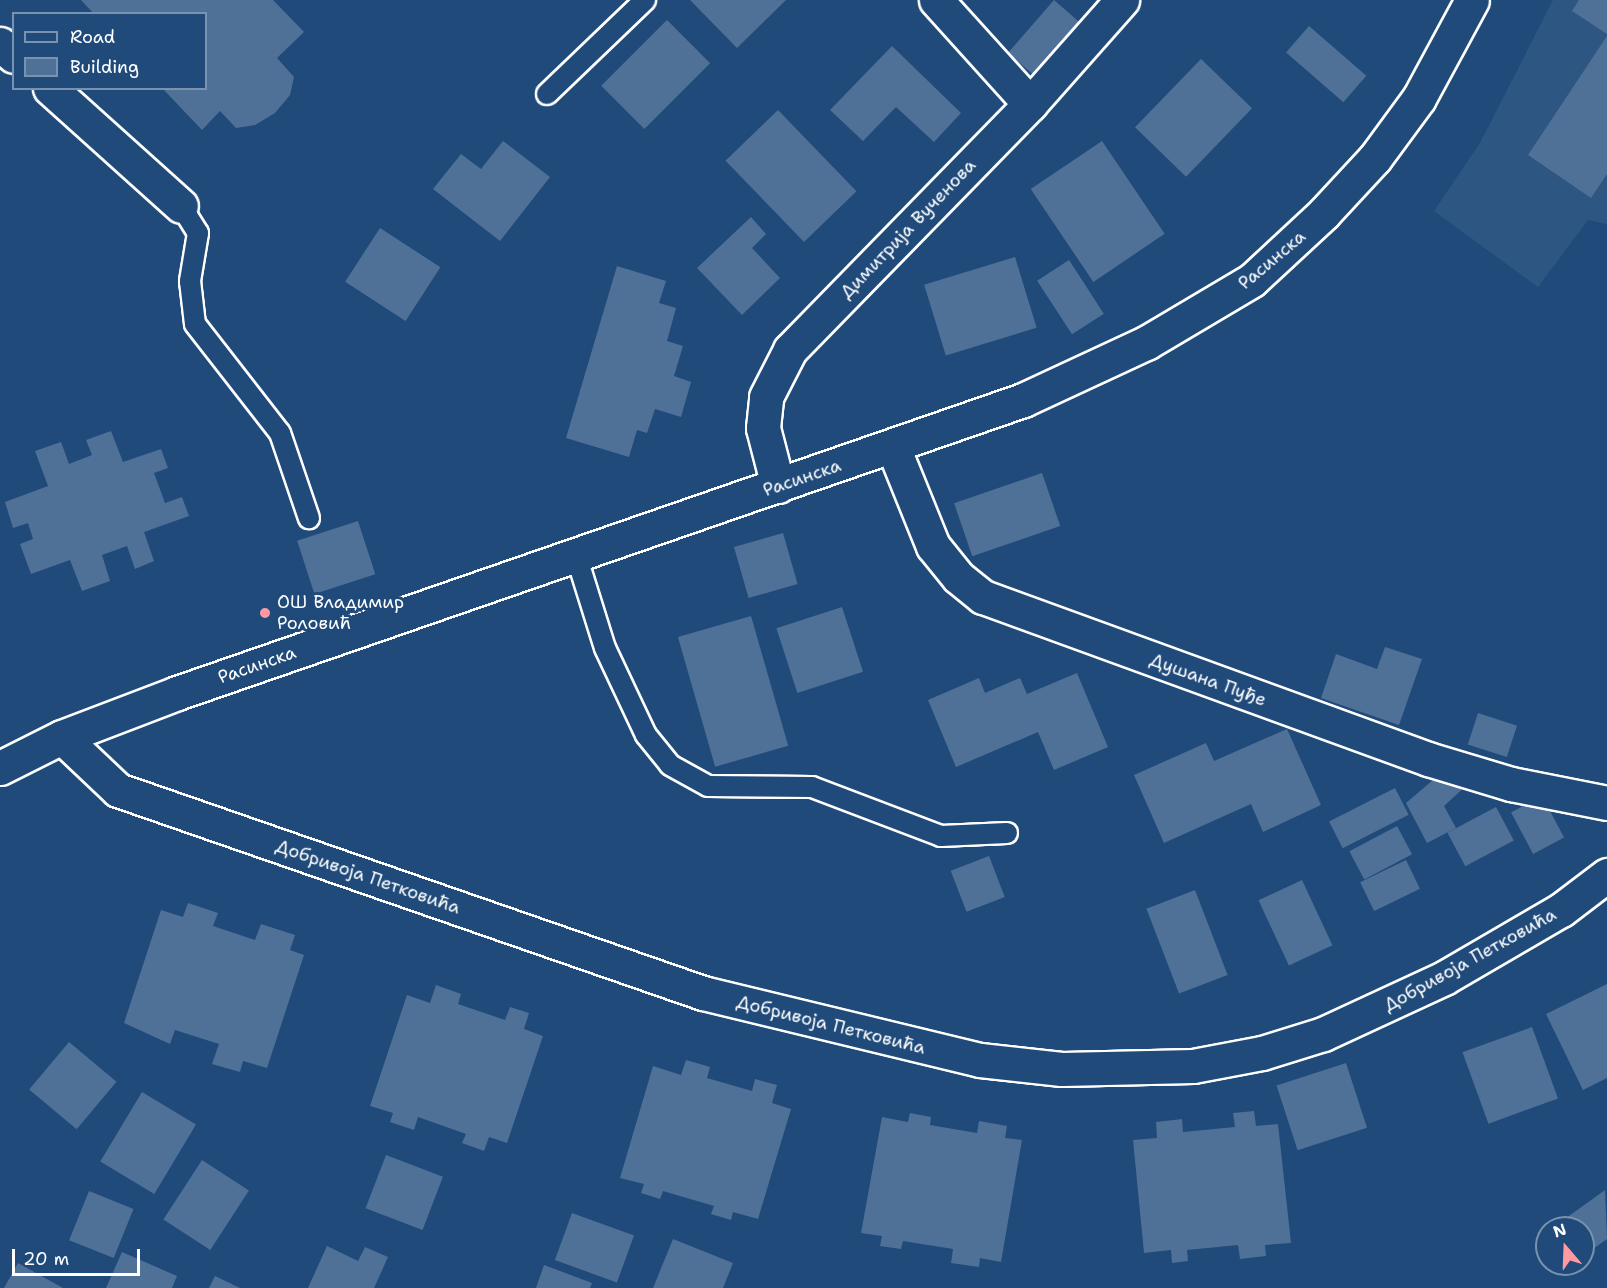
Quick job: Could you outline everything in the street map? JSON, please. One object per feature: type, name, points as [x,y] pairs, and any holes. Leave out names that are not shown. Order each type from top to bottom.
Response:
[{"type":"street","points":[[936,0],[1030,104]]},
{"type":"street","name":"Димитрија Вученова","points":[[778,486],[763,428],[766,397],[774,374],[790,350],[1030,104],[1122,0]]},
{"type":"street","name":"Расинска","points":[[0,768],[62,737],[1023,400],[1146,343],[1252,280],[1296,242],[1375,158],[1419,98],[1472,0]]},
{"type":"street","points":[[0,44],[12,54]]},
{"type":"street","points":[[52,90],[181,206]]},
{"type":"street","name":"Душана Пуђе","points":[[893,447],[933,546],[958,577],[983,597],[1428,759],[1511,784],[1607,803]]},
{"type":"street","name":"Добривоја Петковића","points":[[62,737],[118,790],[703,993],[980,1060],[1062,1069],[1193,1066],[1262,1053],[1323,1034],[1444,978],[1561,910],[1607,875]]},
{"type":"lane","points":[[547,93],[645,0]]},
{"type":"lane","points":[[181,206],[198,233],[190,281],[195,324],[280,433],[309,518]]},
{"type":"lane","points":[[576,555],[605,648],[634,712],[670,765],[708,786],[812,787],[941,836],[1007,833]]},
{"type":"shaded area","points":[[1553,0],[1607,0],[1607,224],[1588,220],[1538,287],[1434,211],[1480,143]]},
{"type":"building","points":[[81,0],[273,0],[304,32],[277,58],[294,77],[290,95],[275,113],[255,125],[236,128],[220,111],[202,130],[164,90],[207,90],[207,12],[92,12]]},
{"type":"building","points":[[690,0],[786,0],[737,48]]},
{"type":"building","points":[[1054,0],[1080,23],[1034,76],[1008,53]]},
{"type":"building","points":[[1579,0],[1607,0],[1607,34],[1572,11]]},
{"type":"building","points":[[667,20],[710,63],[644,129],[601,86]]},
{"type":"building","points":[[1309,26],[1366,76],[1343,102],[1286,52]]},
{"type":"building","points":[[1607,36],[1607,174],[1591,198],[1528,155]]},
{"type":"building","points":[[892,46],[961,113],[934,142],[896,107],[863,141],[830,110]]},
{"type":"building","points":[[1201,59],[1252,108],[1186,177],[1135,127]]},
{"type":"building","points":[[778,110],[856,191],[804,242],[725,161]]},
{"type":"building","points":[[503,141],[550,177],[500,241],[433,189],[461,154],[481,169]]},
{"type":"building","points":[[1102,141],[1165,234],[1093,282],[1031,189]]},
{"type":"building","points":[[751,217],[766,234],[752,248],[780,278],[742,315],[697,268]]},
{"type":"building","points":[[380,228],[440,267],[406,321],[345,282]]},
{"type":"building","points":[[1015,257],[1037,328],[946,356],[924,285]]},
{"type":"building","points":[[1069,260],[1104,314],[1072,334],[1037,281]]},
{"type":"building","points":[[617,266],[666,281],[659,303],[676,308],[667,341],[683,346],[674,376],[691,382],[681,417],[655,409],[647,433],[637,430],[629,457],[566,438]]},
{"type":"building","points":[[111,431],[123,462],[161,449],[168,468],[154,473],[165,503],[182,497],[189,516],[144,532],[154,561],[135,569],[127,546],[102,555],[110,581],[82,591],[70,560],[31,574],[20,544],[33,539],[28,523],[13,528],[5,502],[48,486],[35,451],[61,442],[69,464],[92,455],[86,440]]},
{"type":"building","points":[[1042,473],[1060,526],[972,556],[954,503]]},
{"type":"building","points":[[358,521],[375,574],[314,594],[297,541]]},
{"type":"building","points":[[783,533],[798,584],[749,598],[734,547]]},
{"type":"building","points":[[842,607],[863,672],[797,693],[776,628]]},
{"type":"building","points":[[751,616],[788,746],[715,767],[678,637]]},
{"type":"building","points":[[1385,647],[1422,659],[1399,725],[1321,698],[1336,654],[1377,669]]},
{"type":"building","points":[[1077,673],[1108,747],[1054,770],[1038,732],[956,767],[928,700],[979,678],[985,693],[1020,678],[1027,694]]},
{"type":"building","points":[[1478,713],[1517,726],[1507,757],[1468,744]]},
{"type":"building","points":[[1287,729],[1321,805],[1263,832],[1251,804],[1164,843],[1134,775],[1206,743],[1214,761]]},
{"type":"building","points":[[1447,768],[1468,784],[1444,806],[1456,828],[1427,843],[1406,803]]},
{"type":"building","points":[[1395,788],[1409,815],[1343,848],[1329,822]]},
{"type":"building","points":[[1542,796],[1564,837],[1533,854],[1511,812]]},
{"type":"building","points":[[1496,807],[1514,841],[1465,866],[1447,833]]},
{"type":"building","points":[[1397,826],[1412,854],[1364,880],[1349,851]]},
{"type":"building","points":[[989,856],[1005,897],[966,912],[951,871]]},
{"type":"building","points":[[1406,860],[1420,889],[1374,911],[1360,882]]},
{"type":"building","points":[[1302,880],[1332,945],[1289,966],[1258,900]]},
{"type":"building","points":[[1195,890],[1228,975],[1179,994],[1146,909]]},
{"type":"building","points":[[188,903],[218,913],[213,926],[255,940],[261,924],[295,935],[290,950],[304,955],[267,1068],[243,1061],[240,1072],[212,1064],[219,1044],[175,1030],[170,1044],[124,1023],[161,910],[183,917]]},
{"type":"building","points":[[1607,984],[1607,1078],[1583,1090],[1546,1014]]},
{"type":"building","points":[[436,985],[461,994],[458,1004],[505,1020],[510,1007],[529,1013],[524,1029],[543,1036],[507,1143],[489,1137],[484,1151],[462,1143],[466,1134],[418,1117],[414,1130],[390,1122],[393,1113],[370,1106],[407,995],[430,1003]]},
{"type":"building","points":[[1532,1027],[1558,1098],[1488,1124],[1462,1052]]},
{"type":"building","points":[[69,1042],[116,1082],[77,1129],[29,1089]]},
{"type":"building","points":[[686,1060],[710,1067],[707,1078],[752,1091],[755,1079],[777,1085],[772,1103],[791,1109],[758,1219],[733,1212],[731,1220],[711,1214],[714,1206],[663,1191],[660,1199],[641,1193],[644,1184],[620,1178],[653,1066],[681,1075]]},
{"type":"building","points":[[1346,1063],[1367,1128],[1298,1150],[1277,1086]]},
{"type":"building","points":[[142,1092],[196,1124],[154,1194],[100,1161]]},
{"type":"building","points":[[1254,1111],[1256,1126],[1278,1124],[1291,1243],[1265,1245],[1266,1256],[1240,1259],[1238,1245],[1187,1250],[1188,1261],[1172,1263],[1171,1250],[1144,1253],[1133,1140],[1157,1138],[1156,1122],[1182,1119],[1183,1132],[1235,1127],[1233,1113]]},
{"type":"building","points":[[910,1113],[931,1117],[930,1125],[977,1133],[979,1121],[1007,1126],[1005,1138],[1022,1140],[1001,1262],[980,1258],[979,1267],[951,1263],[953,1249],[903,1241],[901,1249],[880,1246],[882,1236],[861,1233],[882,1117],[908,1122]]},
{"type":"building","points":[[386,1155],[443,1177],[423,1230],[366,1208]]},
{"type":"building","points":[[202,1160],[249,1190],[210,1250],[163,1220]]},
{"type":"building","points":[[1605,1190],[1607,1239],[1595,1248],[1595,1216],[1569,1216]]},
{"type":"building","points":[[89,1191],[134,1209],[114,1258],[69,1240]]},
{"type":"building","points":[[572,1213],[634,1236],[617,1283],[555,1260]]},
{"type":"building","points":[[673,1239],[733,1263],[723,1288],[653,1288]]},
{"type":"building","points":[[327,1246],[358,1261],[365,1247],[388,1257],[374,1288],[308,1288]]},
{"type":"building","points":[[122,1252],[177,1276],[172,1288],[106,1288]]},
{"type":"building","points":[[18,1263],[63,1288],[4,1288]]},
{"type":"building","points":[[544,1265],[592,1283],[590,1288],[536,1288]]},
{"type":"building","points":[[215,1276],[240,1288],[209,1288]]},
{"type":"place","name":"ОШ Владимир Роловић","points":[[265,613]]}]
